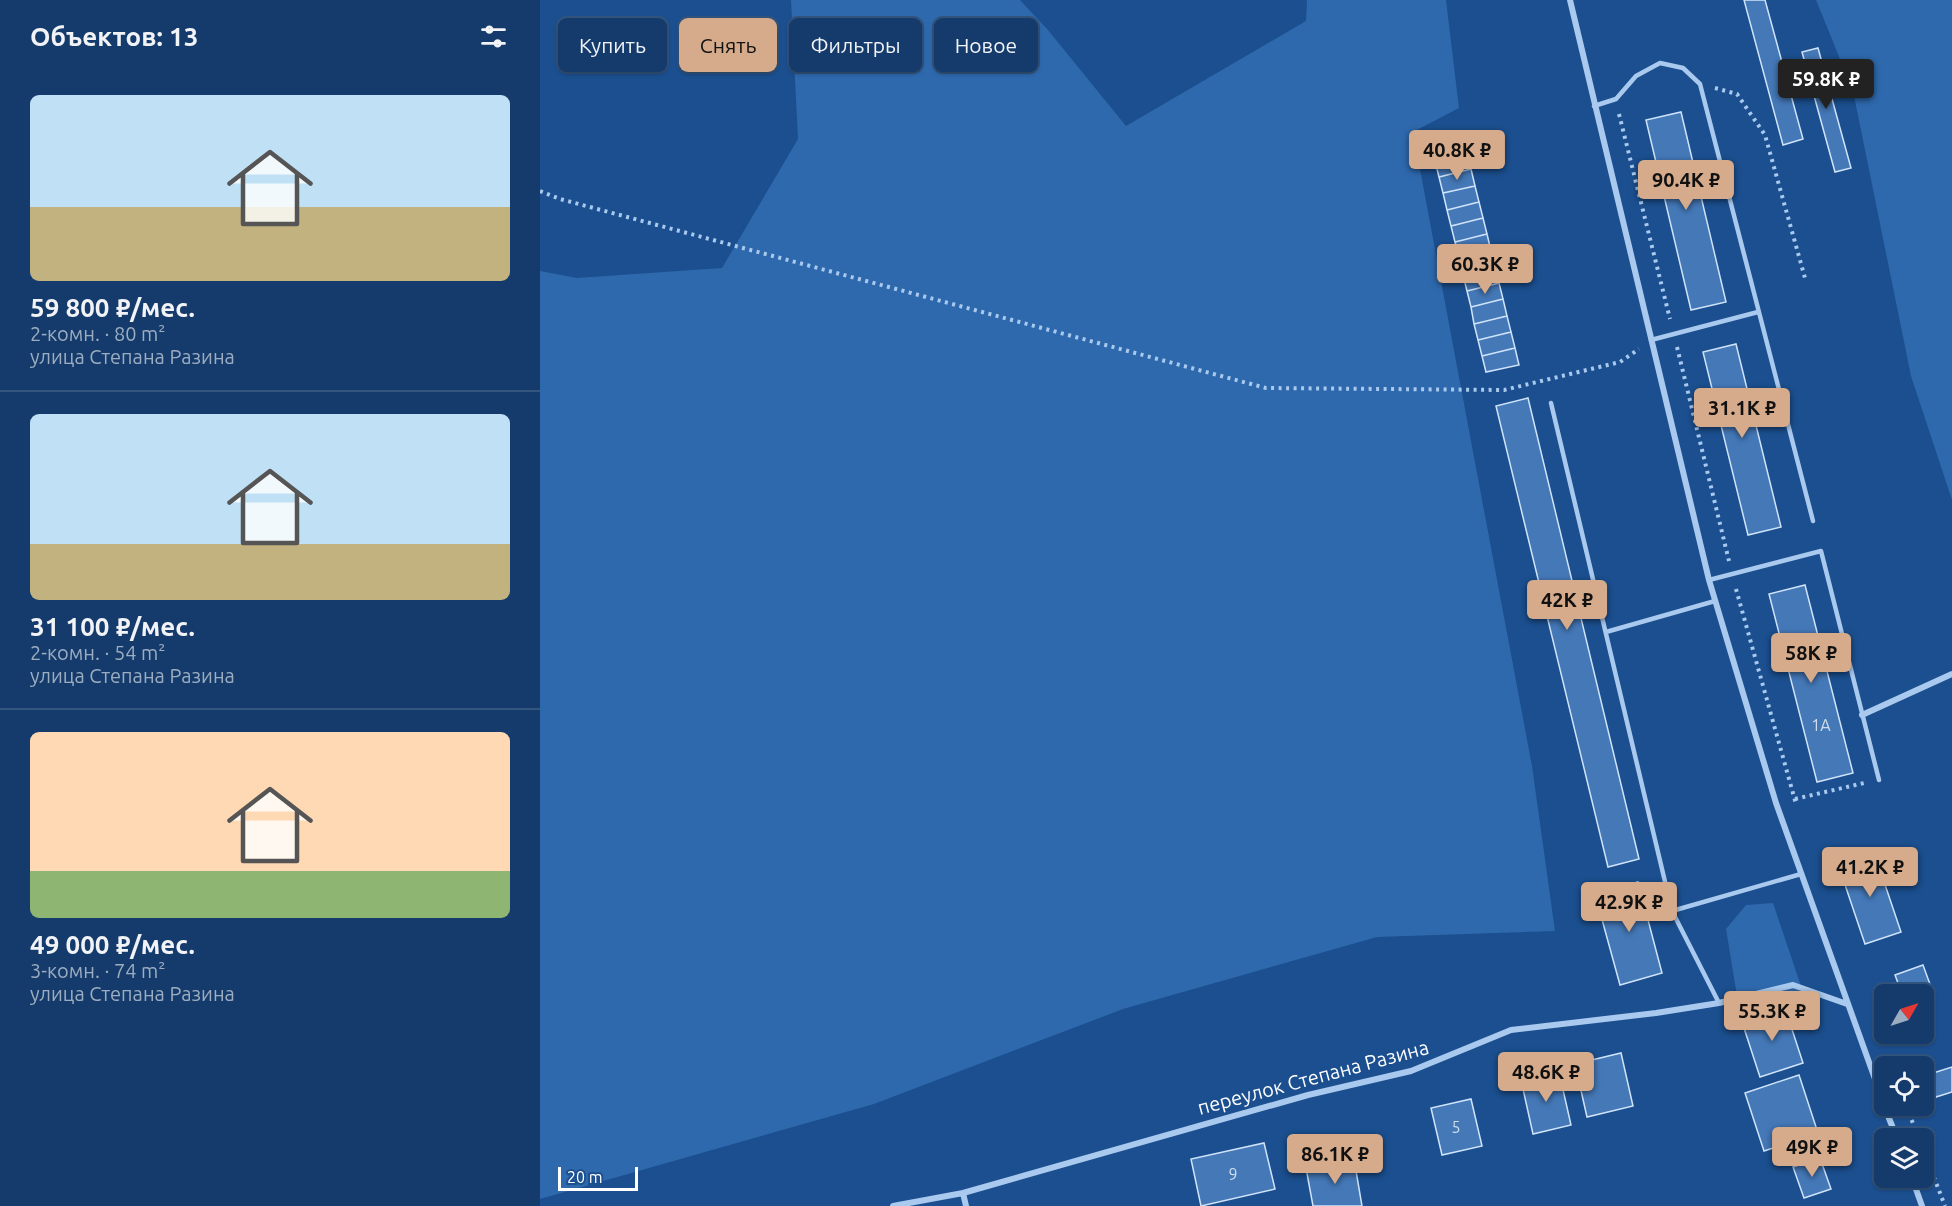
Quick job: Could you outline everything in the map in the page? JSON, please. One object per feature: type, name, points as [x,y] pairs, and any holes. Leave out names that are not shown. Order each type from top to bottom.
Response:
[{"type":"street","points":[[1570,0],[1709,580],[1776,803],[1874,1078]]},
{"type":"street","points":[[1862,715],[1952,674]]},
{"type":"street","name":"переулок Степана Разина","points":[[893,1206],[963,1193],[1308,1095],[1411,1071],[1511,1029],[1656,1013],[1719,1003],[1793,985],[1847,1004]]},
{"type":"street","points":[[1916,1188],[1922,1206]]},
{"type":"street","points":[[963,1193],[966,1206]]},
{"type":"lane","points":[[1594,106],[1616,99],[1636,76],[1660,63],[1683,68],[1700,84],[1813,521]]},
{"type":"lane","points":[[1651,340],[1758,312]]},
{"type":"lane","points":[[1551,403],[1672,911],[1719,1003]]},
{"type":"lane","points":[[1709,580],[1821,551],[1879,780]]},
{"type":"lane","points":[[1606,632],[1715,601]]},
{"type":"lane","points":[[1672,911],[1801,874]]},
{"type":"path","points":[[1700,84],[1737,94],[1765,135],[1805,278]]},
{"type":"path","points":[[540,191],[561,199],[1266,388],[1504,390],[1620,362],[1651,340]]},
{"type":"path","points":[[1795,799],[1879,780]]},
{"type":"path","points":[[1934,1176],[1946,1206]]},
{"type":"shaded area","points":[[791,0],[1020,0],[1037,18],[934,18],[934,72],[1038,72],[1038,19],[1126,126],[1306,21],[1307,0],[1446,0],[1459,108],[1413,132],[1532,766],[1555,931],[1377,937],[1123,1009],[874,1104],[540,1199],[540,271],[577,278],[722,268],[798,139],[795,72],[922,72],[922,18],[792,18]]},
{"type":"shaded area","points":[[1816,0],[1952,0],[1952,500],[1911,376],[1853,91]]},
{"type":"shaded area","points":[[1773,903],[1804,995],[1737,996],[1726,929],[1746,905]]},
{"type":"building","points":[[1744,0],[1765,0],[1803,139],[1783,145]]},
{"type":"building","points":[[1818,48],[1851,168],[1835,172],[1802,52]]},
{"type":"building","points":[[1681,112],[1726,302],[1691,310],[1646,120]]},
{"type":"building","points":[[1464,137],[1467,153],[1435,161],[1431,145]]},
{"type":"building","points":[[1467,153],[1471,169],[1439,177],[1435,161]]},
{"type":"building","points":[[1471,169],[1475,186],[1443,193],[1439,177]]},
{"type":"building","points":[[1475,186],[1479,202],[1447,210],[1443,193]]},
{"type":"building","points":[[1479,202],[1483,218],[1451,226],[1447,210]]},
{"type":"building","points":[[1483,218],[1487,234],[1455,242],[1451,226]]},
{"type":"building","points":[[1487,234],[1491,251],[1459,258],[1455,242]]},
{"type":"building","points":[[1491,251],[1495,267],[1463,275],[1459,258]]},
{"type":"building","points":[[1495,267],[1499,283],[1467,291],[1463,275]]},
{"type":"building","points":[[1499,283],[1503,299],[1471,307],[1467,291]]},
{"type":"building","points":[[1503,299],[1507,316],[1474,324],[1471,307]]},
{"type":"building","points":[[1507,316],[1511,332],[1478,340],[1474,324]]},
{"type":"building","points":[[1511,332],[1515,348],[1482,356],[1478,340]]},
{"type":"building","points":[[1736,344],[1781,527],[1748,535],[1703,352]]},
{"type":"building","points":[[1515,348],[1519,365],[1486,372],[1482,356]]},
{"type":"building","points":[[1528,398],[1639,859],[1608,867],[1496,406]]},
{"type":"building","points":[[1805,585],[1853,773],[1817,782],[1769,594]]},
{"type":"building","points":[[1874,852],[1901,932],[1865,944],[1838,864]]},
{"type":"building","points":[[1638,882],[1662,973],[1620,985],[1595,894]]},
{"type":"building","points":[[1923,965],[1930,984],[1898,984],[1895,975]]},
{"type":"building","points":[[1785,1008],[1803,1063],[1760,1077],[1742,1022]]},
{"type":"building","points":[[1621,1053],[1633,1106],[1587,1117],[1575,1064]]},
{"type":"building","points":[[1952,1067],[1952,1092],[1936,1097],[1934,1073]]},
{"type":"building","points":[[1559,1072],[1571,1125],[1533,1134],[1521,1080]]},
{"type":"building","points":[[1799,1075],[1818,1133],[1764,1151],[1745,1093]]},
{"type":"building","points":[[1471,1099],[1482,1146],[1442,1155],[1431,1108]]},
{"type":"building","points":[[1264,1143],[1275,1189],[1201,1206],[1191,1159]]},
{"type":"building","points":[[1820,1158],[1831,1189],[1804,1198],[1793,1167]]},
{"type":"building","points":[[1354,1159],[1362,1206],[1313,1206],[1306,1168]]}]
